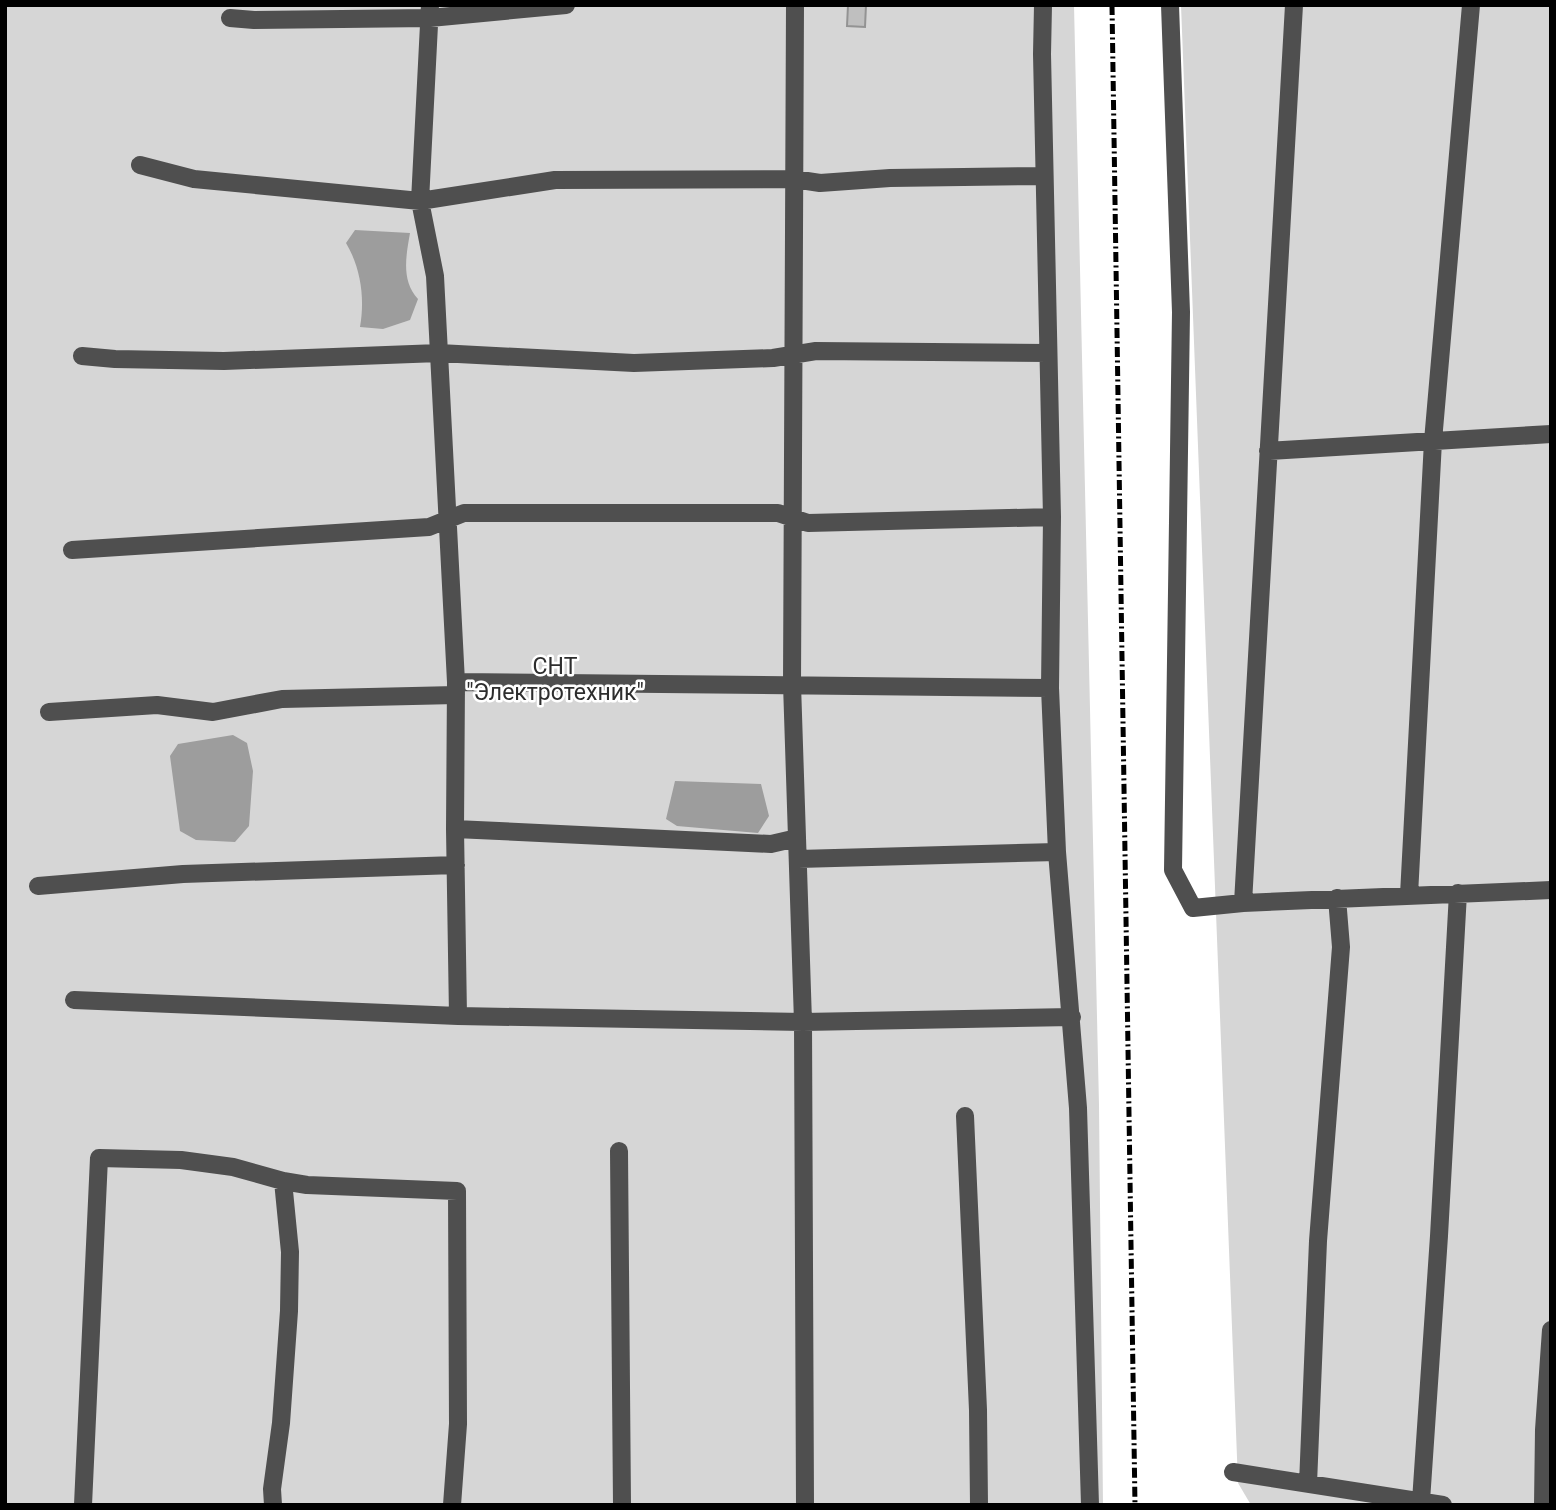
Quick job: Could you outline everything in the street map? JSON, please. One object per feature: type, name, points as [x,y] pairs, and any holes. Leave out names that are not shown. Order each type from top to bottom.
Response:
[{"type":"street","points":[[229,18],[254,20],[566,5]]},
{"type":"street","points":[[794,5],[792,684],[803,1022],[805,1505]]},
{"type":"street","points":[[1043,5],[1052,517],[1050,688],[1057,852],[1078,1108],[1090,1505]]},
{"type":"street","points":[[1170,5],[1181,312],[1173,870],[1193,908],[1337,898],[1551,890]]},
{"type":"street","points":[[1243,903],[1294,5]]},
{"type":"street","points":[[1409,895],[1433,441],[1471,5]]},
{"type":"street","points":[[430,12],[420,201],[435,276],[456,688],[458,1016]]},
{"type":"street","points":[[140,165],[194,179],[420,201],[555,180],[794,179],[820,183],[890,178],[1044,176]]},
{"type":"street","points":[[82,356],[224,361],[439,353],[634,363],[774,358],[816,351],[1048,353]]},
{"type":"street","points":[[1268,451],[1551,434]]},
{"type":"street","points":[[72,550],[429,527],[464,513],[778,513],[808,523],[1052,517]]},
{"type":"street","points":[[49,712],[157,705],[213,712],[282,699],[456,688],[792,684],[1050,688]]},
{"type":"street","points":[[455,829],[771,844],[797,838]]},
{"type":"street","points":[[798,859],[1057,852]]},
{"type":"street","points":[[38,886],[183,874],[456,865]]},
{"type":"street","points":[[1421,1501],[1458,893]]},
{"type":"street","points":[[1308,1484],[1318,1241],[1341,947],[1337,898]]},
{"type":"street","points":[[74,1000],[458,1016],[803,1022],[1072,1017]]},
{"type":"street","points":[[965,1116],[978,1410],[979,1505]]},
{"type":"street","points":[[619,1151],[622,1505]]},
{"type":"street","points":[[83,1505],[99,1158],[181,1160],[220,1165],[307,1185],[457,1191],[458,1424],[452,1505]]},
{"type":"street","points":[[273,1505],[272,1489],[281,1423],[289,1311],[290,1252],[283,1181]]},
{"type":"street","points":[[1543,1505],[1544,1430],[1551,1330]]},
{"type":"street","points":[[1233,1472],[1443,1505]]},
{"type":"green space","name":"СНТ \"Электротехник\"","points":[[5,5],[1074,5],[1099,1105],[1103,1505],[5,1505]]},
{"type":"green space","points":[[1181,5],[1551,5],[1551,1505],[1251,1505],[1238,1483]]},
{"type":"shaded area","points":[[355,230],[410,233],[406,259],[407,276],[418,299],[410,320],[383,329],[360,327],[361,284],[346,243]]},
{"type":"shaded area","points":[[233,735],[247,743],[253,771],[249,826],[235,842],[196,840],[180,831],[170,756],[178,744]]},
{"type":"shaded area","points":[[675,781],[761,784],[769,816],[758,833],[677,826],[666,819]]},
{"type":"building","points":[[848,5],[866,5],[865,27],[847,26]]},
{"type":"railway","points":[[1112,5],[1135,1505]]}]
